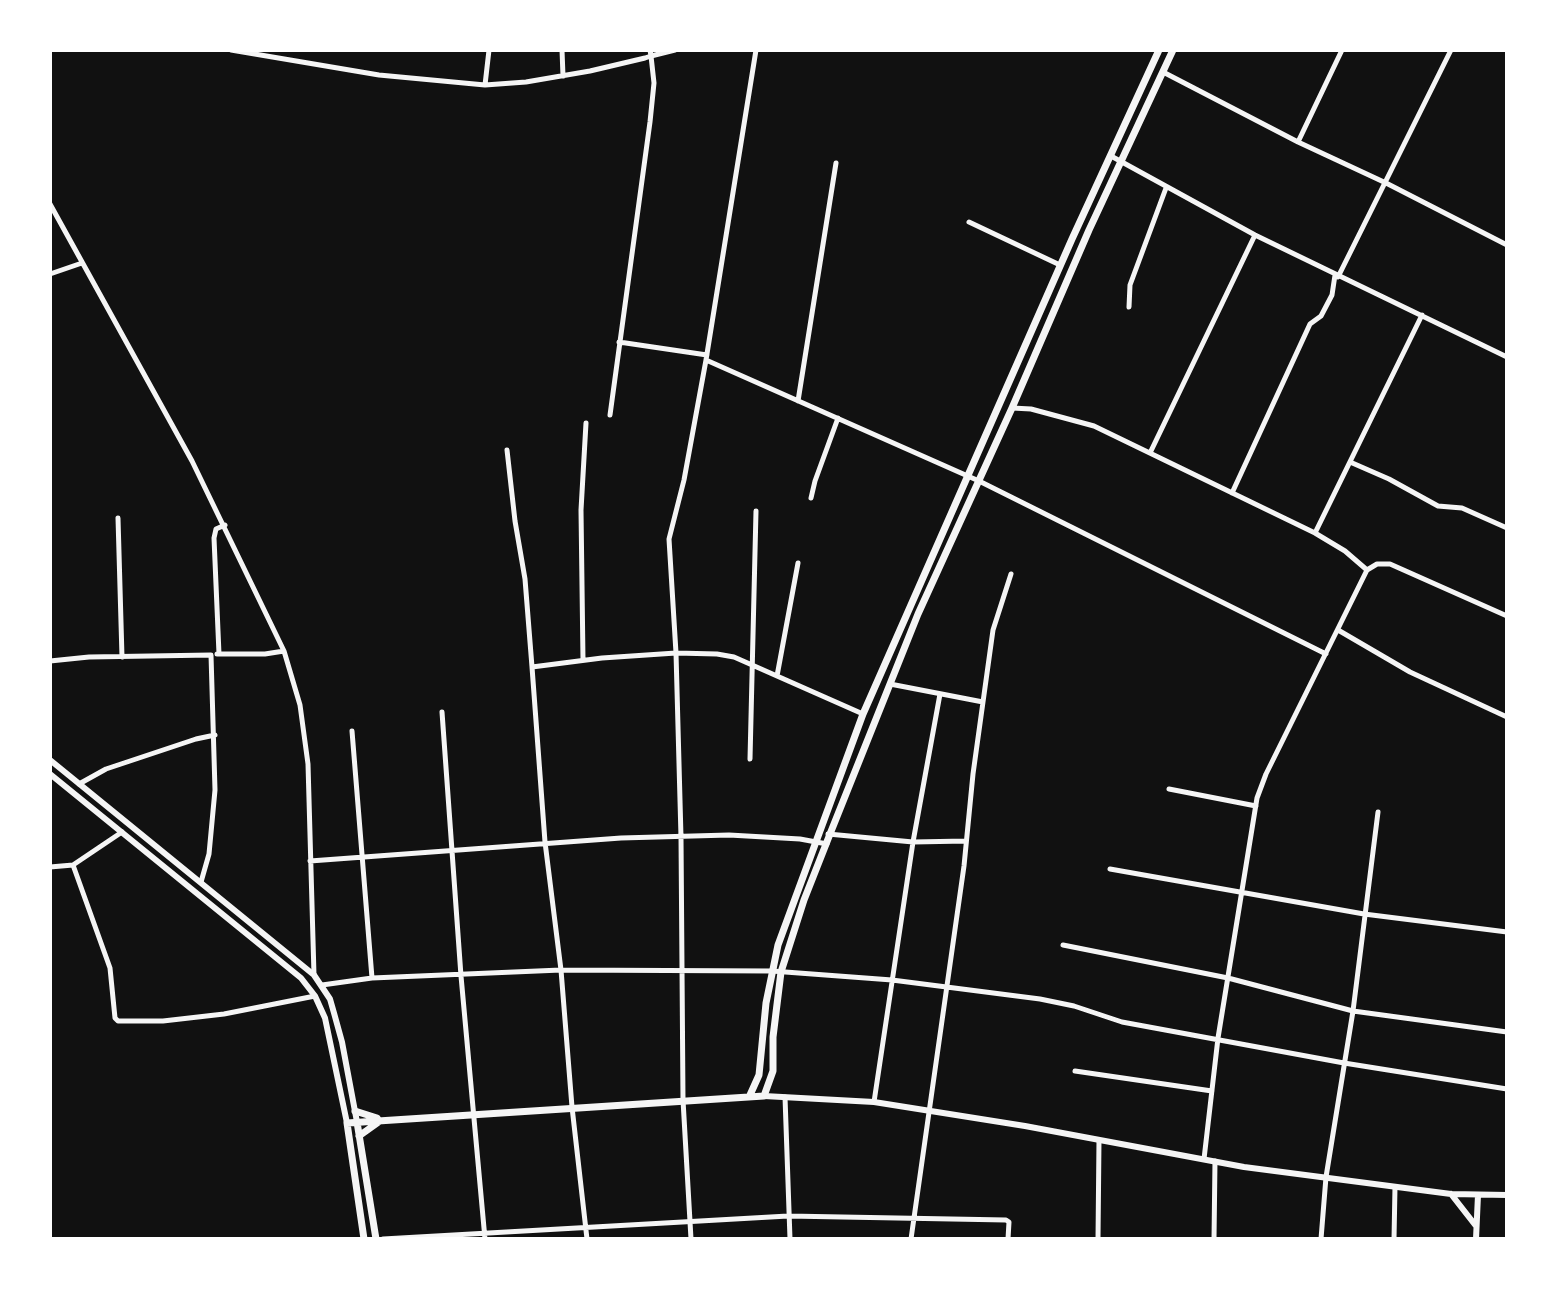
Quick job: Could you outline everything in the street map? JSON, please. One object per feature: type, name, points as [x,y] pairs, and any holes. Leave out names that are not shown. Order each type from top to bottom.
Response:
[{"type":"main road","points":[[364,1239],[347,1123],[764,1096],[773,1071],[778,945],[863,714],[1060,265],[1159,50]]},
{"type":"main road","points":[[750,1095],[759,1075],[776,972],[889,684],[1173,50]]},
{"type":"main road","points":[[355,1111],[382,1119]]},
{"type":"main road","points":[[359,1136],[382,1119]]},
{"type":"main road","points":[[357,1122],[376,1239]]},
{"type":"street","points":[[231,50],[379,75],[485,85],[563,76],[650,53],[675,50]]},
{"type":"street","points":[[485,85],[489,50]]},
{"type":"street","points":[[562,50],[563,76]]},
{"type":"street","points":[[691,1239],[683,1100],[681,837],[676,653],[669,539],[684,480],[706,357],[756,50]]},
{"type":"street","points":[[1298,142],[1342,50]]},
{"type":"street","points":[[1232,493],[1310,324],[1321,316],[1332,295],[1336,276],[1451,50]]},
{"type":"street","points":[[610,415],[650,122],[654,83],[650,53]]},
{"type":"street","points":[[1163,72],[1507,245]]},
{"type":"street","points":[[1111,156],[1255,235],[1507,357]]},
{"type":"street","points":[[798,401],[836,163]]},
{"type":"street","points":[[1129,307],[1130,285],[1166,188]]},
{"type":"street","points":[[50,204],[225,525],[284,651],[305,729],[314,975]]},
{"type":"street","points":[[969,222],[1060,265]]},
{"type":"street","points":[[1150,453],[1255,235]]},
{"type":"street","points":[[50,274],[82,263]]},
{"type":"street","points":[[1315,533],[1422,315]]},
{"type":"street","points":[[619,342],[706,357],[979,481],[1326,654]]},
{"type":"street","points":[[1012,408],[1031,409],[1077,420],[1150,453],[1315,533],[1345,551],[1367,570]]},
{"type":"street","points":[[811,498],[838,418]]},
{"type":"street","points":[[583,660],[581,510],[586,423]]},
{"type":"street","points":[[507,450],[525,579],[545,842],[561,970],[587,1239]]},
{"type":"street","points":[[1350,462],[1438,506],[1462,508],[1507,528]]},
{"type":"street","points":[[750,759],[756,511]]},
{"type":"street","points":[[118,518],[122,657]]},
{"type":"street","points":[[219,654],[214,538],[216,529],[225,525]]},
{"type":"street","points":[[777,676],[798,563]]},
{"type":"street","points":[[1204,1159],[1218,1038],[1256,806],[1266,774],[1367,570],[1381,563],[1390,564],[1507,616]]},
{"type":"street","points":[[911,1239],[993,630],[1011,574]]},
{"type":"street","points":[[1338,630],[1410,672],[1507,717]]},
{"type":"street","points":[[50,661],[284,651]]},
{"type":"street","points":[[532,667],[676,653],[717,654],[734,657],[863,714]]},
{"type":"street","points":[[201,882],[209,854],[215,790],[211,655]]},
{"type":"street","points":[[889,684],[983,702]]},
{"type":"street","points":[[874,1102],[913,842],[940,694]]},
{"type":"street","points":[[442,712],[484,1236]]},
{"type":"street","points":[[352,731],[372,978]]},
{"type":"street","points":[[79,784],[106,769],[215,735]]},
{"type":"street","points":[[50,760],[314,975],[330,999],[342,1042],[357,1122]]},
{"type":"street","points":[[50,774],[284,961],[315,996],[331,1041],[347,1123]]},
{"type":"street","points":[[1169,789],[1256,806]]},
{"type":"street","points":[[1321,1239],[1326,1177],[1353,1011],[1378,812]]},
{"type":"street","points":[[50,867],[73,865],[123,831]]},
{"type":"street","points":[[310,861],[452,852],[545,842],[729,835],[818,837],[830,834],[913,842],[966,841]]},
{"type":"street","points":[[818,837],[827,844]]},
{"type":"street","points":[[73,865],[110,968],[115,1018],[118,1021],[189,1019],[315,996]]},
{"type":"street","points":[[1110,869],[1364,914],[1507,932]]},
{"type":"street","points":[[1063,945],[1228,978],[1353,1011],[1507,1032]]},
{"type":"street","points":[[322,985],[372,978],[561,970],[776,972],[892,980],[1040,999],[1074,1006],[1122,1022],[1507,1089]]},
{"type":"street","points":[[1075,1071],[1212,1091]]},
{"type":"street","points":[[764,1096],[874,1102],[1215,1161],[1451,1194],[1507,1195]]},
{"type":"street","points":[[785,1097],[790,1239]]},
{"type":"street","points":[[1098,1239],[1099,1140]]},
{"type":"street","points":[[1214,1239],[1215,1161]]},
{"type":"street","points":[[1394,1239],[1395,1187]]},
{"type":"street","points":[[1451,1194],[1476,1226]]},
{"type":"street","points":[[1476,1239],[1478,1195]]},
{"type":"street","points":[[383,1239],[484,1236],[586,1226],[788,1216],[1006,1220],[1010,1224],[1008,1239]]}]
